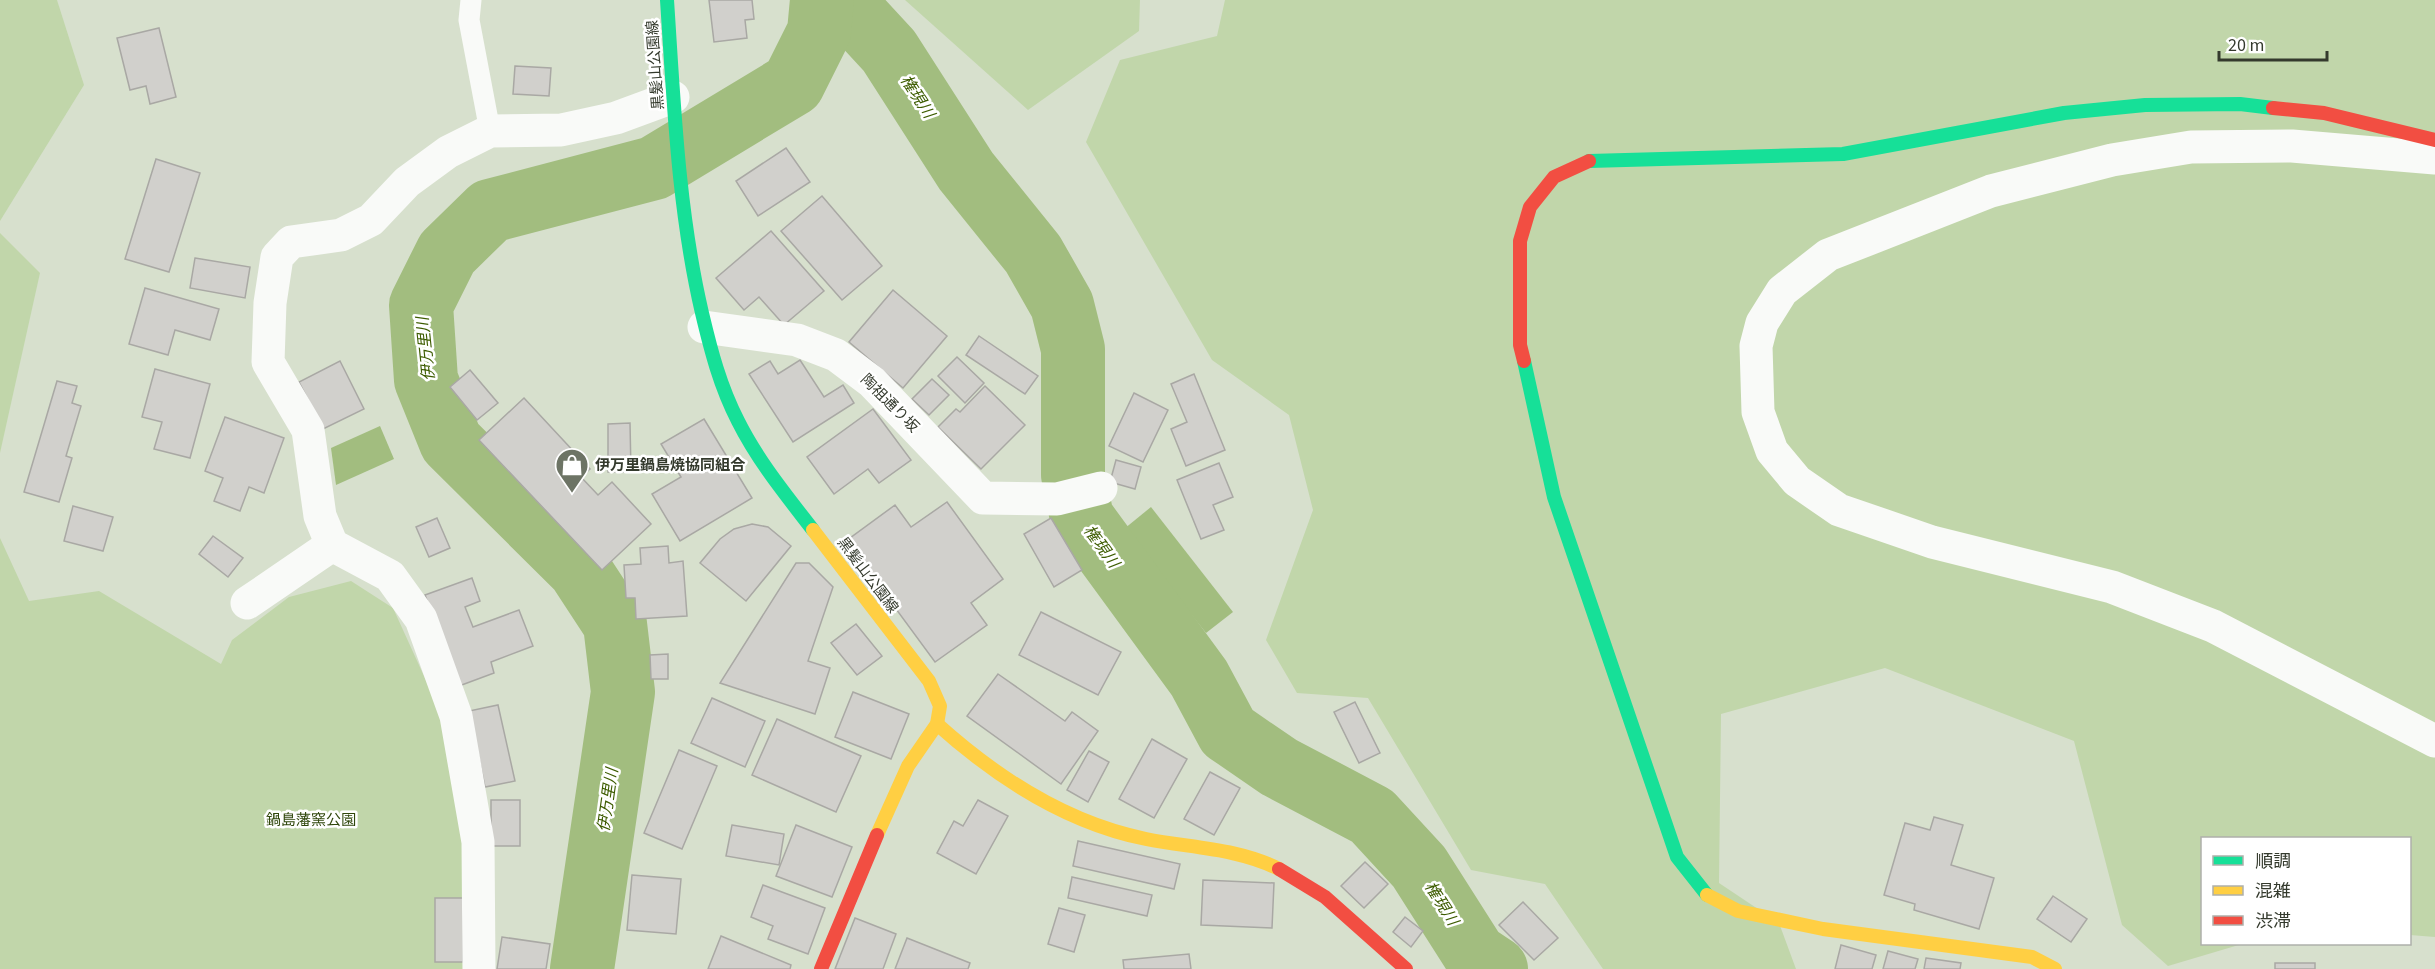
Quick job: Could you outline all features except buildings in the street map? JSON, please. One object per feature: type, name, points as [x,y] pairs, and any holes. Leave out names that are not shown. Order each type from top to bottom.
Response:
[{"type":"street","name":"黒髪山公園線","points":[[668,0],[680,192],[704,327],[715,368],[738,421],[769,473],[929,681],[940,706],[937,724]]},
{"type":"street","points":[[2055,969],[2032,957],[1823,929],[1738,911],[1704,894],[1677,857],[1554,497],[1520,345],[1520,241],[1530,207],[1554,177],[1590,160],[1843,153],[2064,114],[2145,105],[2241,104],[2312,112],[2435,140]]},
{"type":"street","points":[[480,969],[478,842],[456,716],[421,619],[390,576],[332,545],[320,516],[308,430],[268,362],[270,303],[277,257],[291,243],[341,235],[371,220],[407,182],[448,152],[490,131],[561,130],[616,118],[674,113]]},
{"type":"street","points":[[2435,158],[2292,146],[2191,147],[2112,160],[1990,190],[1828,255],[1782,291],[1762,323],[1756,346],[1758,412],[1772,451],[1797,481],[1839,510],[1932,542],[2122,590],[2213,626],[2435,741]]},
{"type":"street","name":"陶祖通り坂","points":[[704,327],[797,340],[836,355],[872,382],[983,498],[1057,499],[1096,490]]},
{"type":"street","points":[[247,603],[332,545]]},
{"type":"street","points":[[821,969],[847,902],[908,766],[937,724],[1018,788],[1066,814],[1129,836],[1221,849],[1270,864],[1313,887],[1406,969]]},
{"type":"lane","points":[[471,0],[469,20],[490,131]]},
{"type":"green space","points":[[0,0],[57,0],[84,85],[0,221]]},
{"type":"green space","points":[[905,0],[1140,0],[1139,31],[1028,110]]},
{"type":"green space","points":[[1225,0],[2435,0],[2435,937],[2411,935],[2411,837],[2201,837],[2201,945],[2239,945],[2168,966],[2122,925],[2074,741],[1885,668],[1721,714],[1719,883],[1779,923],[1796,969],[1603,969],[1545,884],[1471,870],[1368,698],[1297,693],[1266,640],[1313,510],[1289,415],[1212,360],[1086,142],[1120,60],[1217,36]]},
{"type":"green space","points":[[0,233],[40,273],[0,453]]},
{"type":"green space","name":"鍋島藩窯公園","points":[[0,538],[29,601],[99,591],[221,664],[232,640],[289,597],[351,581],[393,608],[444,720],[468,845],[469,969],[0,969]]},
{"type":"shaded area","points":[[380,426],[394,459],[336,485],[331,448]]},
{"type":"shaded area","points":[[1151,507],[1233,612],[1206,633],[1124,529]]},
{"type":"waterway","name":"伊万里川","points":[[582,969],[623,692],[615,624],[579,569],[451,442],[426,380],[421,305],[447,253],[490,211],[654,168],[793,84],[819,32],[822,0]]},
{"type":"waterway","name":"権現川","points":[[842,0],[889,51],[966,171],[1033,254],[1062,305],[1073,349],[1073,475],[1082,518],[1199,678],[1228,732],[1279,767],[1372,816],[1419,867],[1475,955],[1496,969]]},
{"type":"traffic: fast","points":[[667,0],[675,118],[687,235],[702,313],[713,355],[726,395],[746,436],[773,477],[813,530]]},
{"type":"traffic: fast","points":[[1589,161],[1843,154],[2064,113],[2145,105],[2240,104],[2273,108]]},
{"type":"traffic: fast","points":[[1524,361],[1554,497],[1677,857],[1707,895]]},
{"type":"traffic: slow","points":[[813,530],[929,681],[940,706],[937,724],[908,766],[877,835]]},
{"type":"traffic: slow","points":[[937,724],[1008,780],[1034,796],[1088,822],[1146,839],[1247,857],[1279,869]]},
{"type":"traffic: slow","points":[[1707,895],[1738,911],[1823,929],[2032,957],[2055,969]]},
{"type":"traffic: jam","points":[[2273,108],[2324,113],[2435,140]]},
{"type":"traffic: jam","points":[[1524,361],[1520,345],[1520,241],[1530,207],[1554,177],[1589,161]]},
{"type":"traffic: jam","points":[[821,969],[877,835]]},
{"type":"traffic: jam","points":[[1279,869],[1325,897],[1406,969]]},
{"type":"place","name":"伊万里鍋島焼協同組合","points":[[572,494]]}]
